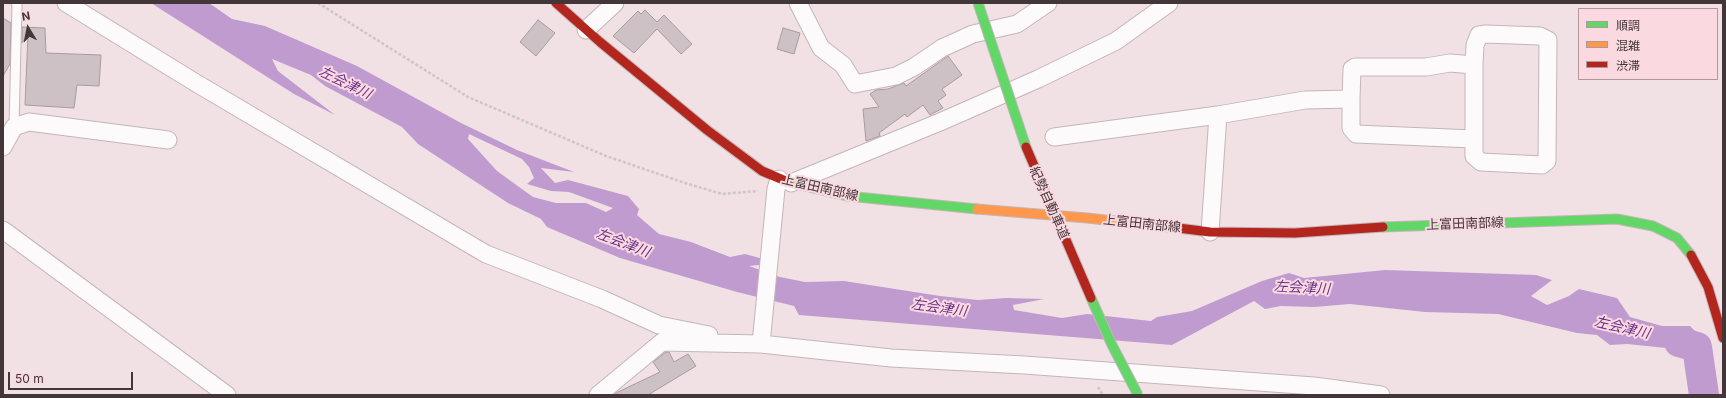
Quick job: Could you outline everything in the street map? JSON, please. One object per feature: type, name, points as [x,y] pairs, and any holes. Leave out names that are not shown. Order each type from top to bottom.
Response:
[{"type":"main road","name":"上富田南部線","points":[[556,3],[586,30],[707,130],[762,171],[780,188],[1021,214],[1087,218],[1210,232],[1295,233],[1395,226],[1617,219],[1653,226],[1677,238],[1692,256],[1708,287],[1723,338]]},
{"type":"main road","name":"紀勢自動車道","points":[[978,3],[1026,148],[1112,345],[1138,395]]},
{"type":"street","points":[[66,3],[196,83],[486,254],[602,299],[659,325],[762,336],[891,358],[1024,365],[1314,386],[1381,395]]},
{"type":"street","points":[[586,30],[615,3]]},
{"type":"street","points":[[798,3],[821,48],[842,65],[855,84],[896,76],[914,67],[942,48],[973,34],[1018,24],[1048,3]]},
{"type":"street","points":[[762,336],[780,188],[940,122],[1045,75],[1116,41],[1169,3]]},
{"type":"street","points":[[1479,35],[1540,36],[1548,40],[1547,161],[1542,165],[1481,162],[1474,156],[1474,65],[1475,45],[1479,35]]},
{"type":"street","points":[[1473,139],[1356,134],[1351,128],[1351,100],[1352,69],[1355,67],[1426,67],[1450,63],[1474,65]]},
{"type":"street","points":[[1054,137],[1218,115],[1305,100],[1351,100]]},
{"type":"street","points":[[1210,232],[1218,115]]},
{"type":"street","points":[[3,147],[14,127],[29,122],[168,140]]},
{"type":"street","points":[[3,230],[227,395]]},
{"type":"street","points":[[598,395],[662,342],[762,336]]},
{"type":"lane","points":[[14,127],[16,3]]},
{"type":"path","points":[[318,3],[468,97],[606,156],[722,194],[780,188]]},
{"type":"water","points":[[151,3],[209,3],[232,19],[265,26],[357,66],[461,123],[517,150],[574,172],[541,168],[555,183],[568,180],[628,196],[639,209],[637,215],[659,234],[691,242],[730,257],[745,254],[778,263],[749,266],[780,277],[805,282],[844,281],[940,296],[978,300],[1006,298],[1044,299],[1013,305],[1014,310],[1062,318],[1087,314],[1151,321],[1157,317],[1192,311],[1262,281],[1289,273],[1304,278],[1385,270],[1536,275],[1552,280],[1531,296],[1547,305],[1569,296],[1579,289],[1617,298],[1630,317],[1662,326],[1690,326],[1705,341],[1698,384],[1694,364],[1687,353],[1676,349],[1627,344],[1610,345],[1597,335],[1577,333],[1498,314],[1425,312],[1350,304],[1314,307],[1281,306],[1265,309],[1254,301],[1172,345],[799,315],[794,306],[737,292],[620,258],[547,227],[541,219],[508,203],[418,144],[402,127],[325,86],[311,75],[272,59],[278,71],[335,115],[294,94]],"holes":[[[469,134],[522,159],[529,167],[534,178],[527,184],[551,191],[569,192],[613,208],[606,212],[586,203],[556,203],[533,197],[497,171],[468,139]]]},
{"type":"building","points":[[645,10],[657,22],[664,15],[692,44],[681,54],[657,29],[634,53],[613,36],[638,11],[641,14]]},
{"type":"building","points":[[3,18],[11,23],[10,64],[3,76]]},
{"type":"building","points":[[538,20],[555,33],[536,56],[520,42]]},
{"type":"building","points":[[22,27],[45,28],[46,53],[101,55],[99,86],[77,85],[74,108],[25,105],[28,34],[22,43]]},
{"type":"building","points":[[783,28],[800,33],[794,54],[777,49]]},
{"type":"building","points":[[948,56],[962,75],[942,89],[946,95],[938,101],[943,108],[930,115],[923,105],[907,117],[905,114],[879,133],[880,136],[866,141],[863,109],[879,107],[870,94],[876,90],[888,89],[904,83],[906,86]]},
{"type":"building","points":[[666,352],[669,352],[674,362],[688,354],[696,366],[648,395],[614,395],[660,372],[653,362]]},
{"type":"waterway","name":"左会津川","points":[[1679,342],[1697,347],[1704,395]]},
{"type":"traffic: fast","points":[[978,3],[1026,147]]},
{"type":"traffic: fast","points":[[788,182],[847,196],[977,209]]},
{"type":"traffic: fast","points":[[1383,227],[1617,219],[1653,226],[1677,238],[1691,255]]},
{"type":"traffic: fast","points":[[1091,298],[1112,345],[1138,395]]},
{"type":"traffic: slow","points":[[977,209],[1087,218],[1170,227]]},
{"type":"traffic: jam","points":[[556,3],[600,42],[707,130],[762,171],[788,182]]},
{"type":"traffic: jam","points":[[1026,147],[1091,298]]},
{"type":"traffic: jam","points":[[1170,227],[1210,232],[1295,233],[1383,227]]},
{"type":"traffic: jam","points":[[1691,255],[1708,287],[1723,338]]}]
